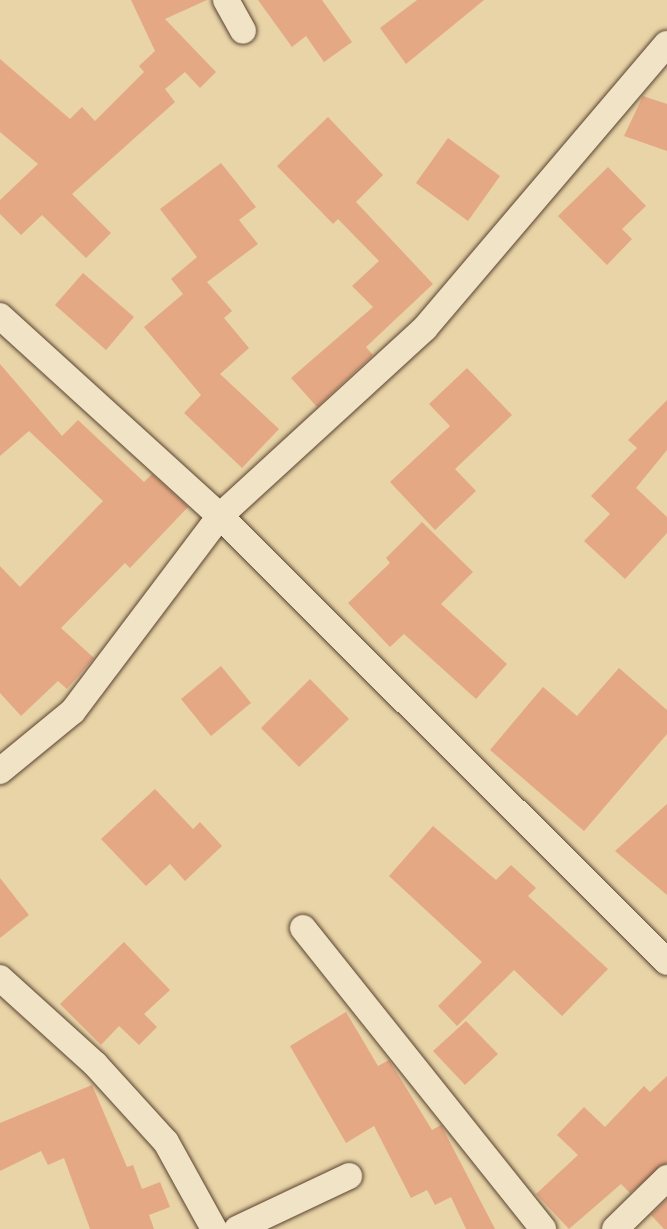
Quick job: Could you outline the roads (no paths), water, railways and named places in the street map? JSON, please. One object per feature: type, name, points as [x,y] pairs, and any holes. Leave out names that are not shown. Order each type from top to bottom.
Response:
[{"type":"street","points":[[226,0],[243,31]]},
{"type":"street","points":[[0,771],[73,711],[220,516],[425,328],[667,44]]},
{"type":"street","points":[[0,316],[220,516],[667,962]]},
{"type":"street","points":[[303,928],[543,1229]]},
{"type":"street","points":[[0,978],[94,1064],[166,1142],[214,1229]]},
{"type":"street","points":[[237,1229],[349,1176]]},
{"type":"street","points":[[615,1229],[667,1178]]}]
